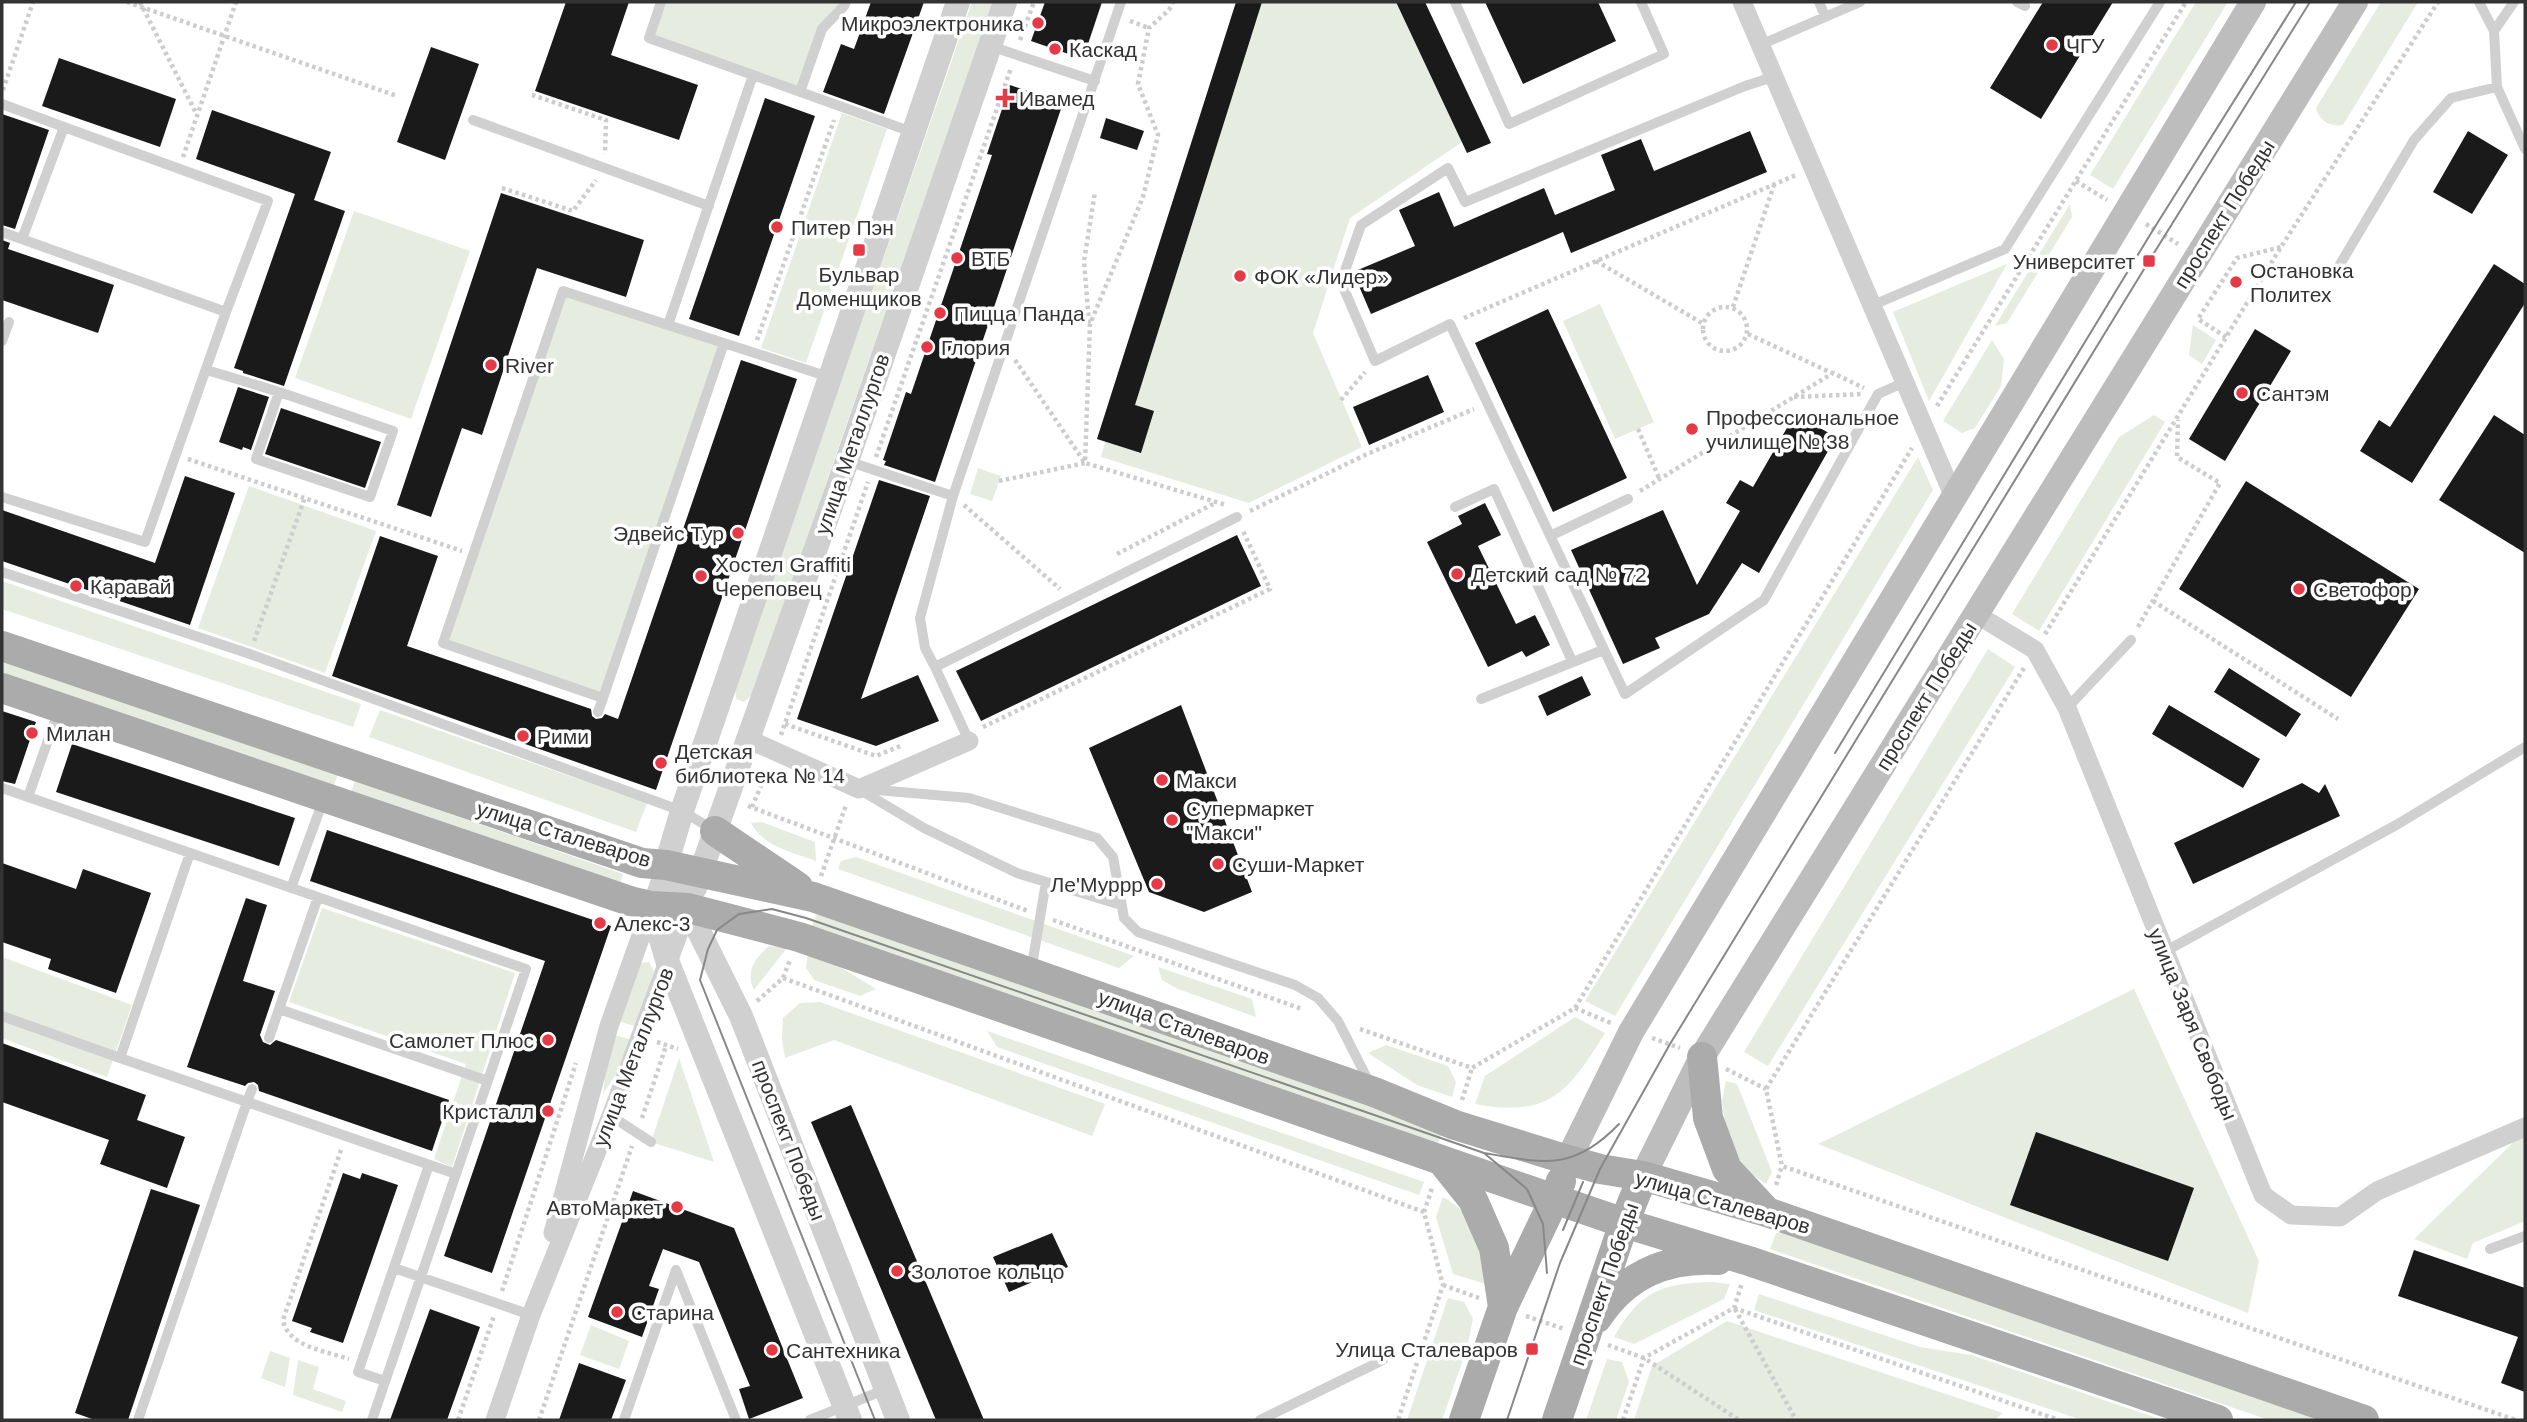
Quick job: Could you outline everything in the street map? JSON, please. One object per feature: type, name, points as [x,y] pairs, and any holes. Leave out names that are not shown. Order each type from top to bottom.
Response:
[{"type":"main road","points":[[1464,1420],[1503,1307],[1555,1198],[1568,1160],[1631,1032],[2253,2]]},
{"type":"main road","name":"проспект Победы","points":[[1557,1420],[1624,1223],[1643,1176],[1702,1057],[2356,2]]},
{"type":"main road","name":"улица Сталеваров","points":[[2,646],[642,863],[666,865],[813,897],[1374,1092],[1455,1125],[1600,1169],[1643,1176],[1768,1212],[2364,1420]]},
{"type":"main road","name":"улица Сталеваров","points":[[2,688],[651,906],[688,908],[799,937],[1624,1223],[1749,1261],[2218,1420]]},
{"type":"main road","points":[[715,831],[813,897]]},
{"type":"main road","points":[[1702,1057],[1708,1118],[1727,1169],[1768,1212]]},
{"type":"main road","points":[[1441,1160],[1473,1200],[1494,1248],[1503,1307]]},
{"type":"main road","points":[[1586,1336],[1608,1301],[1650,1268],[1694,1258],[1749,1261]]},
{"type":"street","name":"улица Металлургов","points":[[531,1315],[609,1026],[958,2]]},
{"type":"street","name":"улица Металлургов","points":[[495,1420],[531,1315],[611,1116],[701,872],[847,461],[1005,2]]},
{"type":"street","points":[[1742,2],[1954,497]]},
{"type":"street","name":"улица Заря Свободы","points":[[1976,614],[2035,650],[2067,708],[2263,1195],[2291,1214],[2340,1217],[2377,1191],[2525,1127]]},
{"type":"street","points":[[748,739],[859,789],[967,738]]},
{"type":"street","name":"проспект Победы","points":[[666,865],[741,1016],[898,1420]]},
{"type":"street","points":[[651,906],[668,963],[847,1413]]},
{"type":"lane","points":[[661,2],[649,38],[912,132]]},
{"type":"lane","points":[[800,92],[822,29],[846,2]]},
{"type":"lane","points":[[967,738],[925,648],[920,618],[953,496],[1121,2]]},
{"type":"lane","points":[[1455,2],[1509,124],[1664,54],[1641,2]]},
{"type":"lane","points":[[1819,2],[1825,16]]},
{"type":"lane","points":[[1760,46],[1860,2]]},
{"type":"lane","points":[[1873,305],[2005,249],[2160,2]]},
{"type":"lane","points":[[2479,2],[2494,31],[2497,87],[2525,149]]},
{"type":"lane","points":[[2494,31],[2514,2]]},
{"type":"lane","points":[[989,45],[1095,81]]},
{"type":"lane","points":[[668,325],[753,75]]},
{"type":"lane","points":[[1773,77],[1745,86],[1465,202],[1448,168],[1361,225],[1341,282],[1375,361],[1450,324],[1625,694],[1763,600],[1878,394],[1905,382]]},
{"type":"lane","points":[[2339,266],[2414,140],[2451,99],[2497,87]]},
{"type":"lane","points":[[2,103],[268,201],[145,542],[2,497]]},
{"type":"lane","points":[[474,120],[709,206]]},
{"type":"lane","points":[[22,239],[64,127]]},
{"type":"lane","points":[[2,232],[226,312]]},
{"type":"lane","points":[[603,698],[443,643],[564,291],[830,377]]},
{"type":"lane","points":[[2,341],[9,322]]},
{"type":"lane","points":[[598,712],[724,343]]},
{"type":"lane","points":[[206,370],[279,392],[393,431],[370,497],[257,459],[279,392]]},
{"type":"lane","points":[[847,461],[953,496]]},
{"type":"lane","points":[[1455,507],[1494,489],[1572,661]]},
{"type":"lane","points":[[1550,536],[1628,499]]},
{"type":"lane","points":[[935,667],[1238,512]]},
{"type":"lane","points":[[2,572],[247,653],[580,769],[682,811],[715,831]]},
{"type":"lane","points":[[2067,708],[2131,640]]},
{"type":"lane","points":[[1482,699],[1603,650]]},
{"type":"lane","points":[[28,797],[60,707]]},
{"type":"lane","points":[[2164,953],[2398,824],[2525,747]]},
{"type":"lane","points":[[2,788],[526,969],[372,1420]]},
{"type":"lane","points":[[859,789],[924,828],[1017,873],[1121,905]]},
{"type":"lane","points":[[859,789],[970,798],[1097,838],[1113,857],[1124,918],[1138,932],[1295,985],[1318,998],[1338,1021],[1374,1092]]},
{"type":"lane","points":[[291,888],[324,797]]},
{"type":"lane","points":[[120,1058],[190,853]]},
{"type":"lane","points":[[1030,973],[1046,882]]},
{"type":"lane","points":[[269,1038],[318,897]]},
{"type":"lane","points":[[279,1009],[488,1081]]},
{"type":"lane","points":[[2,1016],[456,1174]]},
{"type":"lane","points":[[138,1420],[252,1088]]},
{"type":"lane","points":[[611,1116],[651,1142]]},
{"type":"lane","points":[[385,1381],[358,1372],[429,1165]]},
{"type":"lane","points":[[2490,1249],[2525,1236]]},
{"type":"lane","points":[[394,1268],[531,1315]]},
{"type":"lane","points":[[624,1420],[676,1270],[736,1420]]},
{"type":"lane","points":[[1260,1420],[1382,1360]]},
{"type":"lane","points":[[810,1420],[847,1413],[885,1390]]},
{"type":"path","points":[[2,95],[33,2]]},
{"type":"path","points":[[127,2],[141,4],[397,96]]},
{"type":"path","points":[[179,169],[236,2]]},
{"type":"path","points":[[1034,2],[785,724],[752,807],[1041,916],[1472,1068],[1575,1008],[1915,443]]},
{"type":"path","points":[[1090,324],[1143,197],[1158,135],[1138,84],[1149,28],[1174,2]]},
{"type":"path","points":[[1934,411],[2186,2]]},
{"type":"path","points":[[141,4],[197,114]]},
{"type":"path","points":[[753,352],[839,106]]},
{"type":"path","points":[[1450,324],[1798,174]]},
{"type":"path","points":[[2076,181],[2107,200]]},
{"type":"path","points":[[1733,307],[1774,185]]},
{"type":"path","points":[[1085,463],[1090,324],[1084,261],[1095,192]]},
{"type":"path","points":[[2146,224],[2179,245]]},
{"type":"path","points":[[2226,337],[2198,319],[2237,258],[2281,247]]},
{"type":"path","points":[[1596,261],[1702,323]]},
{"type":"path","points":[[1733,307],[1744,316],[1748,334],[1739,347],[1719,351],[1705,341],[1702,323],[1713,309],[1733,307]]},
{"type":"path","points":[[1748,334],[1878,394]]},
{"type":"path","points":[[1004,345],[1085,463]]},
{"type":"path","points":[[1342,400],[1375,361]]},
{"type":"path","points":[[1628,499],[1833,373]]},
{"type":"path","points":[[1793,397],[1878,394]]},
{"type":"path","points":[[1238,512],[1251,510],[1365,455],[1487,403]]},
{"type":"path","points":[[2131,640],[2220,483],[2177,457],[2178,417]]},
{"type":"path","points":[[1637,429],[1659,478]]},
{"type":"path","points":[[182,457],[463,551]]},
{"type":"path","points":[[999,481],[1085,463],[1227,505]]},
{"type":"path","points":[[251,648],[312,477]]},
{"type":"path","points":[[953,496],[1071,599]]},
{"type":"path","points":[[1117,554],[1216,503]]},
{"type":"path","points":[[1238,512],[1251,510]]},
{"type":"path","points":[[967,738],[1270,589],[1238,512]]},
{"type":"path","points":[[2153,601],[2338,719]]},
{"type":"path","points":[[785,724],[876,756],[912,742]]},
{"type":"path","points":[[783,978],[1424,1212],[1443,1285],[1398,1420]]},
{"type":"path","points":[[1575,1008],[1631,1032],[1702,1057],[1766,1089]]},
{"type":"path","points":[[540,1420],[666,1046]]},
{"type":"path","points":[[346,1136],[283,1320],[287,1332],[297,1341],[361,1363]]},
{"type":"path","points":[[1768,1212],[1782,1166]]},
{"type":"path","points":[[1623,1420],[1644,1358],[1734,1308],[1749,1261]]},
{"type":"path","points":[[1443,1285],[1644,1358],[1739,1420]]},
{"type":"path","points":[[1734,1308],[1796,1420]]},
{"type":"path","points":[[1734,1308],[2059,1420]]},
{"type":"path","points":[[2333,1357],[2516,1420]]},
{"type":"shaded area","points":[[666,2],[842,2],[818,29],[798,88],[654,36]]},
{"type":"shaded area","points":[[972,2],[993,2],[753,694],[744,702],[736,699],[735,688]]},
{"type":"shaded area","name":"ФОК «Лидер»","points":[[1236,2],[1396,2],[1462,142],[1350,218],[1313,333],[1362,447],[1249,503],[1101,457],[1105,442],[1097,439]]},
{"type":"shaded area","points":[[2196,2],[2228,2],[2113,189],[2090,175]]},
{"type":"shaded area","points":[[2381,2],[2418,2],[2343,125],[2330,124],[2322,120],[2316,108]]},
{"type":"shaded area","points":[[842,113],[887,129],[806,363],[761,348]]},
{"type":"shaded area","points":[[2070,204],[2072,217],[2007,323],[1995,326]]},
{"type":"shaded area","points":[[354,211],[470,251],[411,419],[295,378]]},
{"type":"shaded area","points":[[2007,264],[1929,401],[1893,312]]},
{"type":"shaded area","points":[[563,291],[724,343],[603,698],[443,644]]},
{"type":"shaded area","points":[[1600,304],[1654,422],[1615,439],[1563,321]]},
{"type":"shaded area","points":[[2193,325],[2216,340],[2202,364],[2189,355]]},
{"type":"shaded area","points":[[1992,340],[2004,359],[2001,386],[1975,428],[1962,433],[1943,421]]},
{"type":"shaded area","points":[[2154,415],[2165,422],[2039,631],[2012,614],[2119,437]]},
{"type":"shaded area","points":[[1918,457],[1933,490],[1615,1016],[1585,1001]]},
{"type":"shaded area","points":[[978,468],[1001,476],[992,501],[970,494]]},
{"type":"shaded area","points":[[249,486],[376,531],[325,673],[198,628]]},
{"type":"shaded area","points":[[2,581],[361,704],[353,727],[2,609]]},
{"type":"shaded area","points":[[1988,649],[2015,667],[1768,1066],[1744,1052]]},
{"type":"shaded area","points":[[2,661],[338,775],[332,789],[2,680]]},
{"type":"shaded area","points":[[380,710],[647,803],[636,832],[369,737]]},
{"type":"shaded area","points":[[355,781],[623,874],[618,890],[350,795]]},
{"type":"shaded area","points":[[762,822],[815,842],[816,861],[779,848],[763,838],[751,823]]},
{"type":"shaded area","points":[[856,857],[1134,956],[1119,968],[838,869],[841,861]]},
{"type":"shaded area","points":[[322,908],[515,973],[452,1167],[434,1159],[466,1064],[289,1002]]},
{"type":"shaded area","points":[[817,914],[1443,1131],[1437,1145],[811,928]]},
{"type":"shaded area","points":[[769,946],[787,948],[754,990],[751,971],[759,955]]},
{"type":"shaded area","points":[[808,953],[827,959],[876,989],[860,996],[814,980],[806,968]]},
{"type":"shaded area","points":[[2,957],[132,1005],[107,1077],[2,1038]]},
{"type":"shaded area","points":[[649,962],[654,972],[637,1027],[618,1021],[640,963]]},
{"type":"shaded area","points":[[1158,967],[1252,999],[1256,1017],[1178,989],[1162,980]]},
{"type":"shaded area","points":[[2134,989],[2259,1261],[2248,1313],[1818,1144]]},
{"type":"shaded area","points":[[820,1002],[1105,1104],[1092,1136],[834,1040],[785,1058],[783,1018],[800,1003]]},
{"type":"shaded area","points":[[1575,1017],[1605,1033],[1580,1071],[1567,1085],[1554,1096],[1522,1107],[1475,1104],[1485,1076]]},
{"type":"shaded area","points":[[987,1031],[1424,1182],[1419,1195],[997,1047]]},
{"type":"shaded area","points":[[615,1035],[632,1040],[619,1070],[603,1094],[606,1067]]},
{"type":"shaded area","points":[[1386,1045],[1448,1066],[1456,1082],[1452,1097],[1417,1085],[1368,1053]]},
{"type":"shaded area","points":[[679,1058],[714,1162],[651,1142]]},
{"type":"shaded area","points":[[1726,1081],[1737,1084],[1772,1172],[1766,1184],[1743,1168],[1725,1123],[1722,1101]]},
{"type":"shaded area","points":[[2525,1131],[2525,1221],[2473,1243],[2467,1259],[2414,1239]]},
{"type":"shaded area","points":[[1443,1197],[1465,1214],[1476,1233],[1486,1284],[1453,1274],[1436,1217]]},
{"type":"shaded area","points":[[1777,1231],[2325,1420],[2269,1420],[1770,1249]]},
{"type":"shaded area","points":[[1713,1282],[1730,1284],[1724,1299],[1634,1344],[1614,1337],[1633,1309],[1654,1293],[1680,1285]]},
{"type":"shaded area","points":[[1759,1294],[1920,1347],[1971,1355],[2163,1420],[2082,1420],[1754,1310]]},
{"type":"shaded area","points":[[1448,1298],[1464,1302],[1473,1319],[1467,1348],[1442,1420],[1407,1420]]},
{"type":"shaded area","points":[[1727,1321],[2003,1413],[1994,1420],[1634,1420],[1652,1366]]},
{"type":"shaded area","points":[[591,1325],[629,1341],[619,1369],[580,1355]]},
{"type":"shaded area","points":[[270,1351],[290,1358],[285,1387],[261,1378]]},
{"type":"shaded area","points":[[1607,1359],[1622,1362],[1629,1382],[1616,1420],[1586,1420]]},
{"type":"shaded area","points":[[298,1360],[319,1367],[313,1389],[346,1401],[342,1412],[293,1395]]},
{"type":"building","points":[[566,2],[629,2],[611,55],[698,85],[679,140],[535,91]]},
{"type":"building","points":[[871,2],[924,2],[884,114],[823,92],[841,44],[854,49]]},
{"type":"building","points":[[1045,2],[1102,2],[1083,59],[1031,41]]},
{"type":"building","points":[[1236,2],[1262,2],[1135,405],[1154,411],[1141,453],[1097,439]]},
{"type":"building","points":[[1396,2],[1425,2],[1491,143],[1467,153]]},
{"type":"building","points":[[1485,2],[1598,2],[1616,41],[1523,84]]},
{"type":"building","name":"ЧГУ","points":[[2043,2],[2113,2],[2041,119],[1990,88]]},
{"type":"building","points":[[431,47],[479,64],[445,160],[397,142]]},
{"type":"building","points":[[59,58],[176,99],[160,147],[42,106]]},
{"type":"building","points":[[1010,85],[1063,103],[935,482],[884,465],[886,461],[883,460],[906,392],[911,394],[992,155],[987,154]]},
{"type":"building","points":[[765,98],[815,116],[739,336],[689,319]]},
{"type":"building","points":[[212,110],[331,152],[314,200],[345,211],[284,386],[234,368],[295,194],[196,159]]},
{"type":"building","points":[[2,114],[49,130],[15,229],[2,225]]},
{"type":"building","points":[[1106,118],[1144,131],[1137,150],[1100,138]]},
{"type":"building","points":[[1750,131],[1767,172],[1571,253],[1563,232],[1371,314],[1353,272],[1415,246],[1399,210],[1439,192],[1454,227],[1544,188],[1555,215],[1615,190],[1601,155],[1641,139],[1654,171]]},
{"type":"building","points":[[2468,131],[2508,155],[2472,214],[2433,192]]},
{"type":"building","points":[[501,193],[644,240],[626,297],[537,268],[482,435],[462,428],[431,517],[397,505]]},
{"type":"building","points":[[2,240],[10,243],[8,249],[114,285],[98,333],[2,300]]},
{"type":"building","points":[[2494,264],[2525,284],[2525,303],[2412,483],[2360,451],[2379,420],[2390,427]]},
{"type":"building","points":[[1548,309],[1627,478],[1553,512],[1475,343]]},
{"type":"building","points":[[2255,329],[2291,351],[2225,461],[2189,439]]},
{"type":"building","points":[[741,360],[797,379],[656,790],[332,676],[380,536],[438,556],[407,646],[591,709],[592,716],[596,719],[605,714],[618,719]]},
{"type":"building","points":[[1428,375],[1444,412],[1369,445],[1353,407]]},
{"type":"building","points":[[238,387],[269,397],[251,450],[243,447],[242,450],[219,442]]},
{"type":"building","points":[[281,408],[381,442],[365,488],[265,454]]},
{"type":"building","points":[[1795,414],[1836,437],[1759,573],[1742,563],[1709,614],[1655,638],[1660,648],[1623,664],[1571,550],[1663,510],[1697,585],[1740,511],[1726,503],[1740,480],[1753,487]]},
{"type":"building","points":[[2494,415],[2525,435],[2525,553],[2439,500]]},
{"type":"building","points":[[185,476],[235,493],[190,625],[2,561],[2,510],[155,563]]},
{"type":"building","points":[[879,480],[930,496],[861,699],[918,675],[939,721],[876,746],[797,719]]},
{"type":"building","name":"Светофор","points":[[2246,481],[2419,589],[2351,697],[2179,589]]},
{"type":"building","points":[[1485,503],[1501,535],[1478,546],[1516,624],[1535,615],[1550,645],[1526,657],[1522,651],[1488,667],[1427,542],[1462,524],[1458,516]]},
{"type":"building","points":[[1237,535],[1261,586],[981,721],[956,671]]},
{"type":"building","points":[[2229,668],[2301,714],[2286,737],[2214,692]]},
{"type":"building","points":[[1582,676],[1591,695],[1547,716],[1538,696]]},
{"type":"building","name":"Супермаркет \"Макси\"","points":[[1181,705],[1252,892],[1204,912],[1149,892],[1089,748]]},
{"type":"building","points":[[2169,705],[2260,759],[2243,788],[2152,734]]},
{"type":"building","points":[[2,711],[36,722],[15,784],[2,781]]},
{"type":"building","points":[[72,744],[295,818],[279,866],[56,792]]},
{"type":"building","points":[[2302,783],[2319,793],[2325,784],[2340,816],[2193,884],[2174,843]]},
{"type":"building","points":[[327,830],[611,926],[492,1273],[444,1256],[545,961],[310,881]]},
{"type":"building","points":[[2,863],[76,889],[83,869],[151,893],[116,993],[48,969],[51,959],[2,942]]},
{"type":"building","points":[[246,898],[267,905],[243,981],[275,991],[260,1035],[263,1042],[270,1045],[276,1040],[449,1100],[432,1151],[259,1091],[254,1082],[245,1086],[187,1067]]},
{"type":"building","points":[[2,1043],[146,1095],[137,1120],[185,1137],[167,1188],[100,1164],[109,1140],[2,1102]]},
{"type":"building","name":"Золотое кольцо","points":[[851,1105],[984,1420],[936,1420],[811,1122]]},
{"type":"building","points":[[2036,1132],[2194,1188],[2168,1261],[2010,1205]]},
{"type":"building","points":[[343,1173],[360,1179],[362,1173],[398,1185],[343,1343],[310,1332],[312,1328],[292,1321]]},
{"type":"building","points":[[151,1189],[200,1205],[128,1420],[95,1420],[75,1413]]},
{"type":"building","points":[[633,1191],[734,1228],[803,1398],[749,1419],[739,1389],[750,1386],[699,1262],[663,1249],[649,1286],[659,1289],[642,1337],[588,1317]]},
{"type":"building","points":[[1052,1233],[1068,1267],[1009,1292],[993,1257]]},
{"type":"building","points":[[2414,1250],[2525,1288],[2525,1392],[2501,1383],[2518,1337],[2398,1296]]},
{"type":"building","points":[[430,1309],[480,1327],[447,1420],[390,1420]]},
{"type":"building","points":[[579,1363],[626,1380],[611,1420],[559,1420]]},
{"type":"tram line","points":[[1835,753],[2153,230],[2296,2]]},
{"type":"tram line","points":[[1507,1420],[1560,1263],[1600,1169],[1670,1044],[2310,2]]},
{"type":"tram line","points":[[875,1420],[700,980],[708,949],[717,930],[739,914],[772,909],[806,918],[1484,1153],[1541,1161],[1572,1157],[1587,1150],[1619,1124]]},
{"type":"tram line","points":[[1484,1153],[1527,1189],[1543,1224],[1547,1273]]},
{"type":"tram line","points":[[1563,1230],[1583,1182]]},
{"type":"place","name":"Микроэлектроника","points":[[1038,23]]},
{"type":"place","name":"ЧГУ","points":[[2052,45]]},
{"type":"place","name":"Каскад","points":[[1055,49]]},
{"type":"place","name":"Ивамед","points":[[1005,98]]},
{"type":"place","name":"Питер Пэн","points":[[777,227]]},
{"type":"place","name":"Бульвар Доменщиков","points":[[859,250]]},
{"type":"place","name":"ВТБ","points":[[957,258]]},
{"type":"place","name":"Университет","points":[[2149,261]]},
{"type":"place","name":"ФОК «Лидер»","points":[[1240,276]]},
{"type":"place","name":"Остановка Политех","points":[[2236,282]]},
{"type":"place","name":"Пицца Панда","points":[[940,313]]},
{"type":"place","name":"Глория","points":[[927,347]]},
{"type":"place","name":"River","points":[[491,365]]},
{"type":"place","name":"Сантэм","points":[[2242,393]]},
{"type":"place","name":"Профессиональное училище № 38","points":[[1692,429]]},
{"type":"place","name":"Эдвейс Тур","points":[[738,533]]},
{"type":"place","name":"Детский сад № 72","points":[[1457,574]]},
{"type":"place","name":"Хостел Graffiti Череповец","points":[[701,576]]},
{"type":"place","name":"Каравай","points":[[76,586]]},
{"type":"place","name":"Светофор","points":[[2299,589]]},
{"type":"place","name":"Милан","points":[[32,733]]},
{"type":"place","name":"Рими","points":[[523,736]]},
{"type":"place","name":"Детская библиотека № 14","points":[[661,763]]},
{"type":"place","name":"Макси","points":[[1162,780]]},
{"type":"place","name":"Супермаркет \"Макси\"","points":[[1172,820]]},
{"type":"place","name":"Суши-Маркет","points":[[1218,864]]},
{"type":"place","name":"Ле'Муррр","points":[[1157,884]]},
{"type":"place","name":"Алекс-3","points":[[600,923]]},
{"type":"place","name":"Самолет Плюс","points":[[548,1040]]},
{"type":"place","name":"Кристалл","points":[[548,1111]]},
{"type":"place","name":"АвтоМаркет","points":[[677,1207]]},
{"type":"place","name":"Золотое кольцо","points":[[897,1271]]},
{"type":"place","name":"Старина","points":[[617,1312]]},
{"type":"place","name":"Улица Сталеваров","points":[[1532,1349]]},
{"type":"place","name":"Сантехника","points":[[772,1350]]}]
